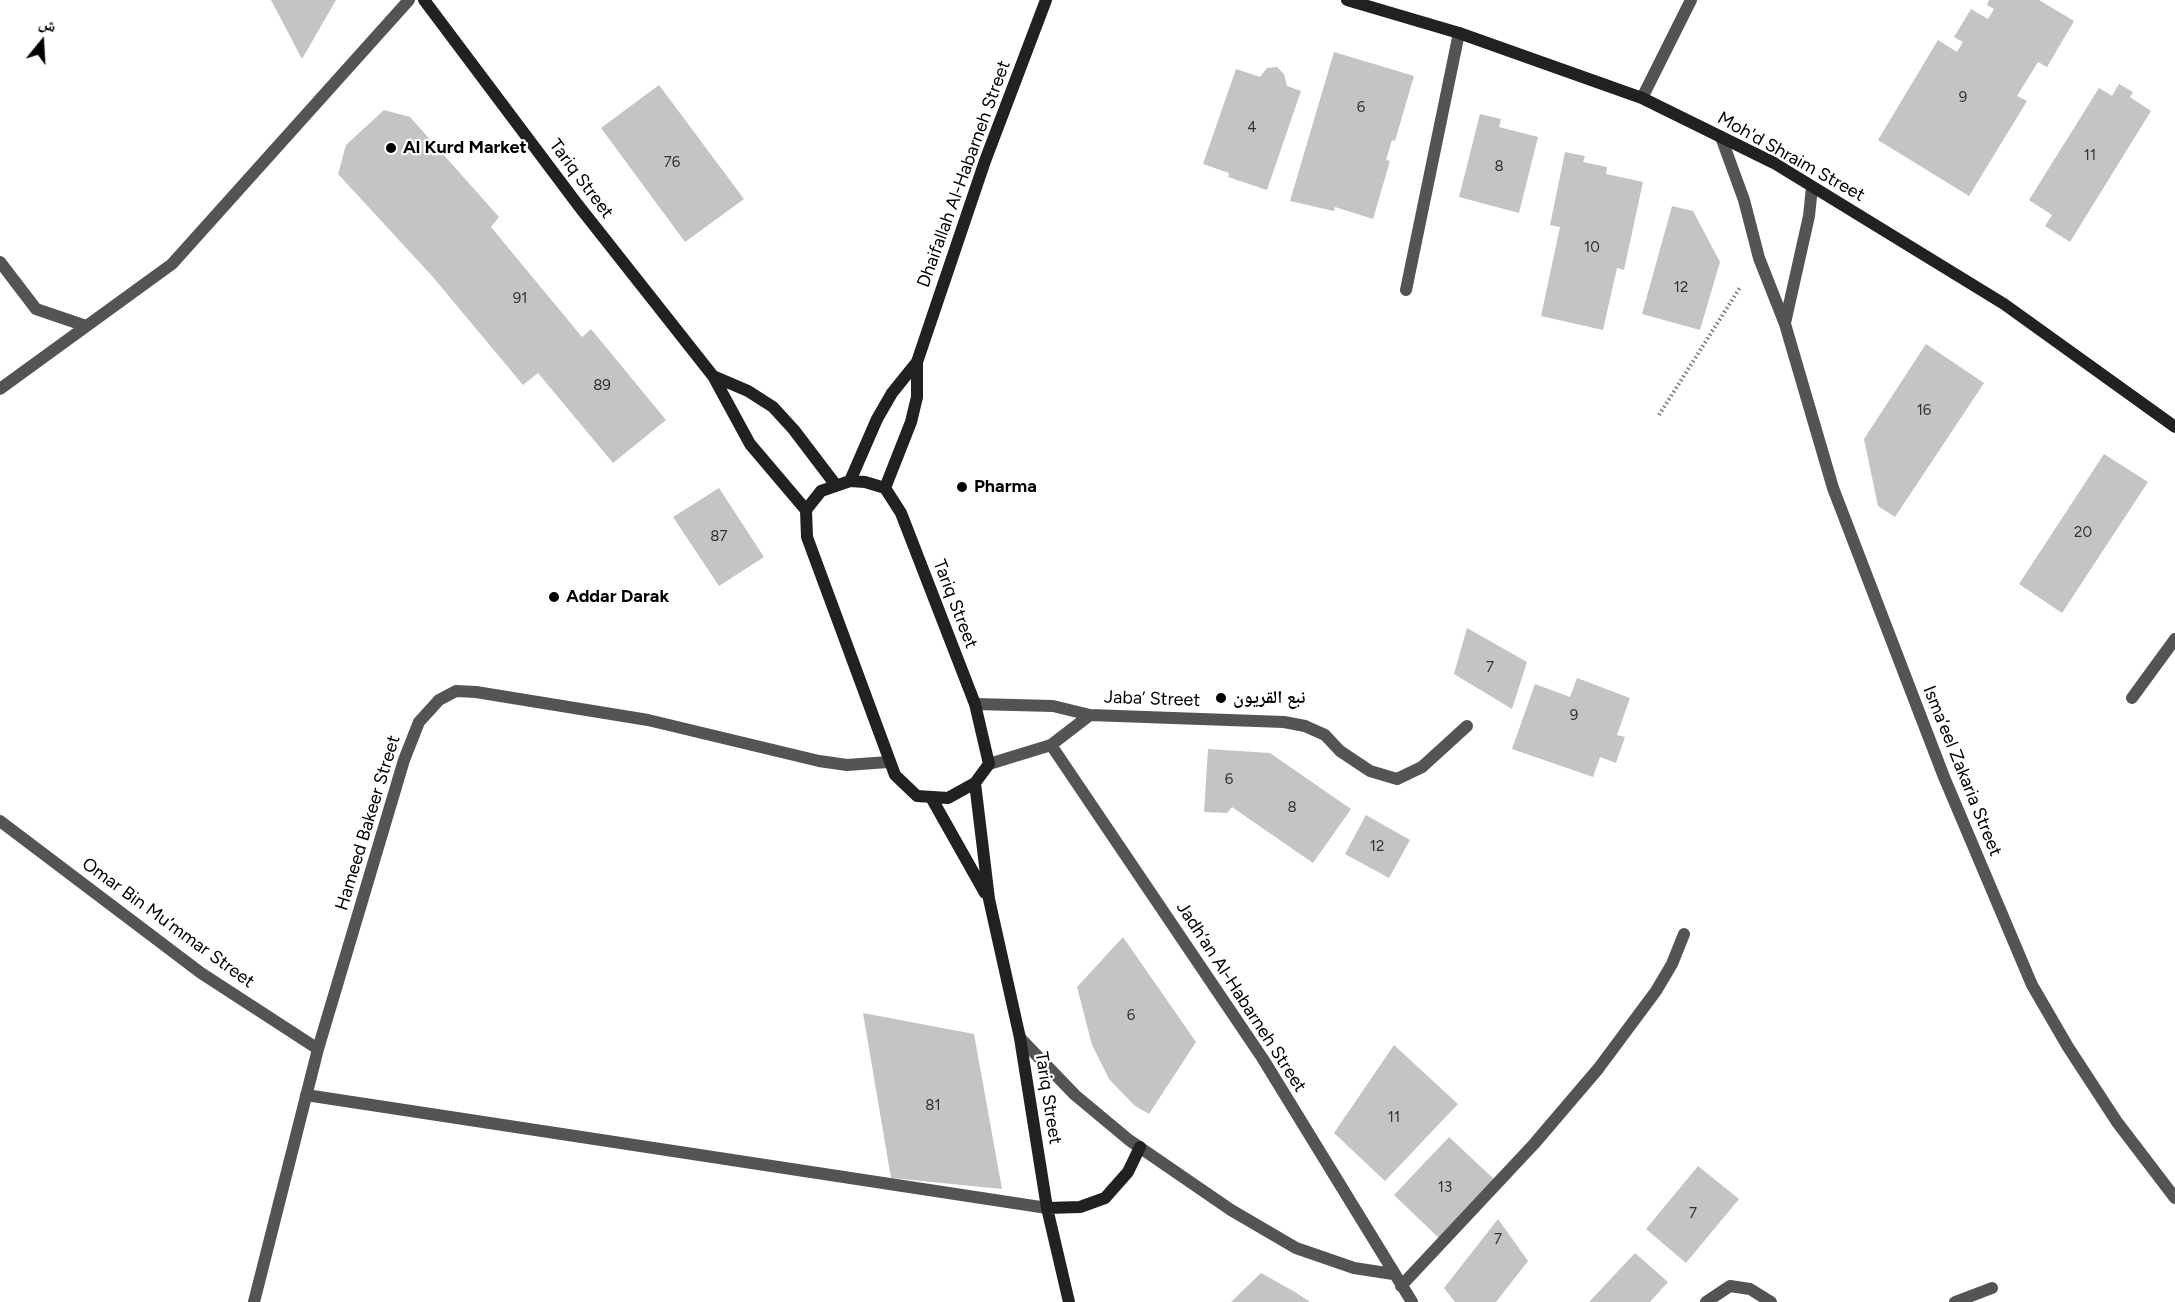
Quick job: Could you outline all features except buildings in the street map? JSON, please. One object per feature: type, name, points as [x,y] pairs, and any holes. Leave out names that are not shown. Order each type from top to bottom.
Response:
[{"type":"street","points":[[0,389],[172,264],[409,0]]},
{"type":"street","name":"Tariq Street","points":[[424,0],[578,205],[713,376],[750,444],[806,510]]},
{"type":"street","name":"Dhaifallah Al-Habarneh Street","points":[[885,488],[911,422],[917,397],[918,362],[986,161],[1046,0]]},
{"type":"street","name":"Moh'd Shraim Street","points":[[1347,0],[1459,33],[1642,98],[1774,163],[2004,304],[2175,427]]},
{"type":"street","points":[[1642,98],[1691,0]]},
{"type":"street","points":[[1406,290],[1459,33]]},
{"type":"street","name":"Isma’eel Zakaria Street","points":[[1721,137],[1744,200],[1759,258],[1785,324],[1816,437],[1863,568],[1944,777],[2032,985],[2068,1047],[2117,1122],[2175,1198]]},
{"type":"street","name":"Isma’eel Zakaria Street","points":[[1785,324],[1809,216],[1812,187]]},
{"type":"street","points":[[0,262],[36,309],[86,326]]},
{"type":"street","name":"Dhaifallah Al-Habarneh Street","points":[[850,481],[877,419],[892,393],[918,362]]},
{"type":"street","name":"Tariq Street","points":[[713,376],[748,391],[773,407],[794,430],[835,484]]},
{"type":"street","points":[[885,488],[865,482],[850,481],[835,484],[821,491],[806,510],[807,537],[888,762],[905,787],[917,796],[932,799],[948,798],[962,792],[975,783],[988,764]]},
{"type":"street","name":"Tariq Street","points":[[885,488],[901,513],[975,704],[988,764]]},
{"type":"street","points":[[2132,698],[2175,639]]},
{"type":"street","name":"Hameed Bakeer Street","points":[[254,1302],[318,1049],[404,760],[419,722],[439,700],[456,691],[476,692],[648,720],[819,761],[847,765],[888,762]]},
{"type":"street","name":"Jaba’ Street","points":[[975,704],[1053,706],[1090,715],[1284,722],[1305,726],[1325,735],[1340,751],[1370,771],[1397,778],[1422,767],[1467,726]]},
{"type":"street","name":"Jaba’ Street","points":[[988,764],[1052,745],[1090,715]]},
{"type":"street","name":"Jadh’an Al-Habarneh Street","points":[[1052,745],[1263,1059],[1412,1302]]},
{"type":"street","name":"Tariq Street","points":[[975,783],[989,899],[1020,1038],[1047,1208],[1069,1302]]},
{"type":"street","name":"Tariq Street","points":[[932,799],[989,899]]},
{"type":"street","name":"Omar Bin Mu’mmar Street","points":[[0,821],[201,973],[318,1049]]},
{"type":"street","points":[[1401,1286],[1534,1144],[1598,1069],[1656,991],[1672,964],[1684,934]]},
{"type":"street","points":[[1020,1038],[1075,1095],[1140,1147],[1231,1210],[1296,1248],[1354,1268],[1393,1274]]},
{"type":"street","points":[[306,1095],[1047,1208],[1080,1208],[1105,1198],[1128,1172],[1140,1147]]},
{"type":"street","points":[[1706,1302],[1730,1286],[1749,1289],[1771,1302]]},
{"type":"street","points":[[1955,1302],[1992,1288]]},
{"type":"path","points":[[1659,415],[1759,258]]},
{"type":"place","name":"Al Kurd Market","points":[[391,148]]},
{"type":"place","name":"Pharma","points":[[962,487]]},
{"type":"place","name":"Addar Darak","points":[[554,597]]},
{"type":"place","name":"نبع القريون","points":[[1221,698]]}]
